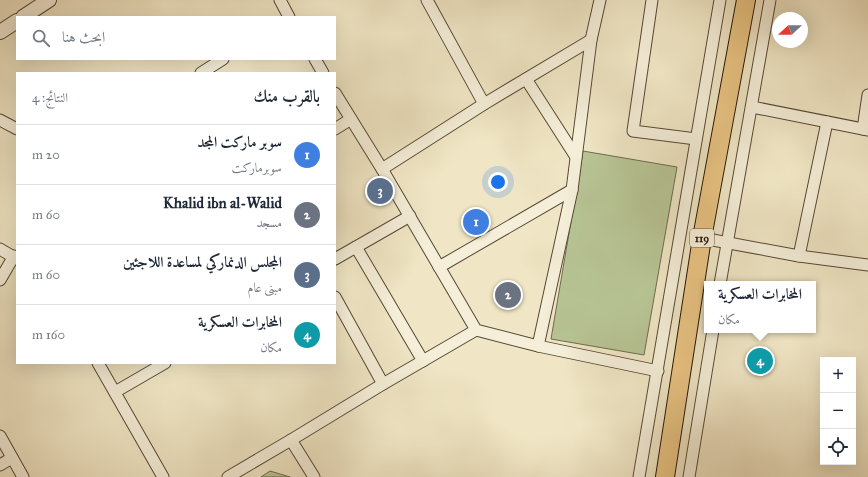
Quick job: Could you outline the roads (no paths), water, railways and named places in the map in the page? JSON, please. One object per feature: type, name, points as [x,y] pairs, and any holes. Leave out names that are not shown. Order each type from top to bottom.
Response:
[{"type":"main road","name":"119","points":[[665,477],[702,238],[746,0]]},
{"type":"street","points":[[25,16],[49,0]]},
{"type":"street","points":[[280,0],[288,16]]},
{"type":"street","points":[[427,0],[484,104]]},
{"type":"street","points":[[538,346],[572,190],[591,40],[600,0]]},
{"type":"street","points":[[652,0],[633,131],[696,139]]},
{"type":"street","points":[[639,477],[720,0]]},
{"type":"street","points":[[721,281],[770,0]]},
{"type":"street","points":[[0,32],[16,22]]},
{"type":"street","points":[[382,169],[484,104],[591,40]]},
{"type":"street","points":[[203,72],[222,60]]},
{"type":"street","points":[[316,60],[322,72]]},
{"type":"street","points":[[526,79],[576,157]]},
{"type":"street","points":[[336,95],[410,216],[476,330]]},
{"type":"street","points":[[752,107],[865,129],[868,95]]},
{"type":"street","points":[[336,128],[351,119]]},
{"type":"street","points":[[0,120],[16,129]]},
{"type":"street","points":[[799,256],[827,122]]},
{"type":"street","points":[[439,267],[572,190]]},
{"type":"street","points":[[336,258],[410,216]]},
{"type":"street","points":[[702,238],[799,256],[868,265]]},
{"type":"street","points":[[356,247],[423,361]]},
{"type":"street","points":[[0,249],[15,258],[0,280]]},
{"type":"street","points":[[336,299],[383,384]]},
{"type":"street","points":[[228,477],[476,330],[538,346],[658,371]]},
{"type":"street","points":[[689,477],[713,333]]},
{"type":"street","points":[[99,364],[163,477]]},
{"type":"street","points":[[115,392],[163,364]]},
{"type":"street","points":[[0,436],[24,477]]},
{"type":"street","points":[[292,440],[314,477]]},
{"type":"street","points":[[0,465],[12,458]]},
{"type":"place","name":"المجلس الدنماركي لمساعدة اللاجئين","points":[[380,191]]},
{"type":"place","name":"سوبر ماركت المجد","points":[[476,222]]},
{"type":"place","name":"Khalid ibn al-Walid","points":[[508,295]]},
{"type":"place","name":"المخابرات العسكرية","points":[[760,361]]}]
